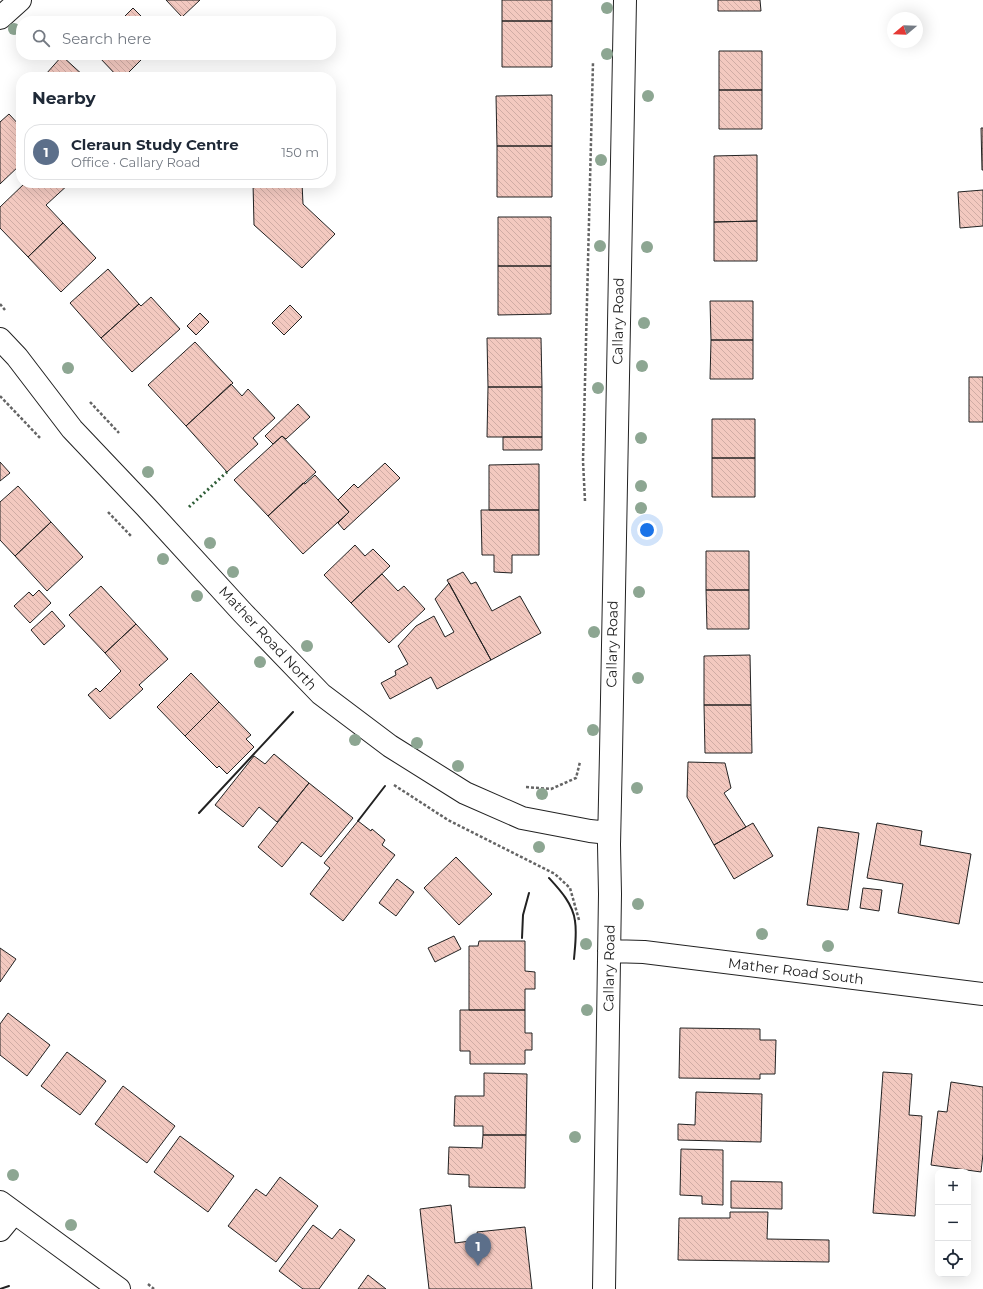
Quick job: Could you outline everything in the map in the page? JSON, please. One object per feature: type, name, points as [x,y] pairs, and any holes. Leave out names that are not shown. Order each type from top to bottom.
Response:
[{"type":"street","points":[[0,18],[20,0]]},
{"type":"street","name":"Callary Road","points":[[604,1289],[609,951],[609,833],[625,0]]},
{"type":"street","name":"Mather Road North","points":[[0,339],[17,357],[72,429],[242,612],[321,694],[390,746],[465,793],[522,818],[590,831],[609,833]]},
{"type":"street","name":"Mather Road South","points":[[609,951],[644,952],[983,994]]},
{"type":"street","points":[[0,1230],[7,1208],[119,1289]]},
{"type":"path","points":[[585,508],[583,461],[593,54]]},
{"type":"path","points":[[0,304],[9,315]]},
{"type":"path","points":[[0,396],[42,440]]},
{"type":"path","points":[[86,397],[120,435]]},
{"type":"path","points":[[103,506],[135,540]]},
{"type":"path","points":[[519,785],[551,789],[576,778],[581,758]]},
{"type":"path","points":[[389,781],[448,820],[554,874],[570,888],[580,921]]},
{"type":"building","points":[[166,0],[200,0],[183,16],[181,16]]},
{"type":"building","points":[[502,0],[552,0],[552,21],[502,21]]},
{"type":"building","points":[[718,0],[760,0],[761,11],[718,11]]},
{"type":"building","points":[[133,8],[141,16],[125,16]]},
{"type":"building","points":[[502,21],[552,21],[552,67],[502,67]]},
{"type":"building","points":[[719,51],[762,51],[762,90],[719,90]]},
{"type":"building","points":[[58,60],[66,60],[80,72],[48,72]]},
{"type":"building","points":[[102,60],[141,60],[129,72],[113,72]]},
{"type":"building","points":[[719,90],[762,90],[762,129],[719,129]]},
{"type":"building","points":[[552,95],[552,146],[497,146],[496,96]]},
{"type":"building","points":[[9,114],[16,122],[16,169],[0,184],[0,122]]},
{"type":"building","points":[[981,128],[983,128],[983,170],[982,170]]},
{"type":"building","points":[[497,146],[552,146],[552,197],[497,197]]},
{"type":"building","points":[[757,155],[757,221],[714,222],[714,156]]},
{"type":"building","points":[[20,188],[65,188],[46,205],[63,223],[28,257],[0,228],[0,207]]},
{"type":"building","points":[[253,188],[302,188],[303,204],[335,234],[302,268],[254,225]]},
{"type":"building","points":[[983,190],[983,226],[960,228],[958,192]]},
{"type":"building","points":[[498,217],[551,217],[551,266],[498,266]]},
{"type":"building","points":[[757,221],[757,261],[714,261],[714,222]]},
{"type":"building","points":[[63,223],[96,258],[61,292],[28,257]]},
{"type":"building","points":[[498,266],[551,266],[551,314],[498,315]]},
{"type":"building","points":[[108,269],[139,304],[101,338],[70,303]]},
{"type":"building","points":[[151,297],[180,329],[132,372],[101,338],[139,304],[141,306]]},
{"type":"building","points":[[710,301],[753,301],[753,340],[711,340]]},
{"type":"building","points":[[290,305],[302,317],[284,335],[272,323]]},
{"type":"building","points":[[200,313],[209,322],[196,335],[187,326]]},
{"type":"building","points":[[487,338],[541,338],[542,387],[488,387]]},
{"type":"building","points":[[711,340],[753,340],[753,379],[710,379]]},
{"type":"building","points":[[195,342],[233,383],[186,426],[148,385]]},
{"type":"building","points":[[969,377],[983,377],[983,422],[969,422]]},
{"type":"building","points":[[231,384],[242,396],[248,389],[275,418],[253,438],[258,444],[227,472],[186,426]]},
{"type":"building","points":[[488,387],[542,387],[542,437],[487,437]]},
{"type":"building","points":[[298,404],[310,417],[286,439],[282,436],[273,444],[265,436]]},
{"type":"building","points":[[712,419],[755,419],[755,458],[712,458]]},
{"type":"building","points":[[282,436],[316,472],[268,516],[234,480]]},
{"type":"building","points":[[503,437],[542,437],[542,450],[503,450]]},
{"type":"building","points":[[712,458],[755,458],[755,497],[712,497]]},
{"type":"building","points":[[0,462],[10,473],[0,481]]},
{"type":"building","points":[[385,463],[400,478],[344,530],[338,523],[349,512],[338,500],[354,484],[358,488]]},
{"type":"building","points":[[539,464],[539,510],[489,510],[489,465]]},
{"type":"building","points":[[315,475],[349,512],[303,554],[268,516],[303,483],[305,484]]},
{"type":"building","points":[[18,486],[51,522],[15,556],[0,540],[0,502]]},
{"type":"building","points":[[481,510],[539,510],[539,555],[512,555],[512,573],[494,572],[494,555],[482,555]]},
{"type":"building","points":[[51,522],[83,557],[47,591],[15,556]]},
{"type":"building","points":[[355,545],[365,556],[373,549],[390,566],[351,603],[324,575]]},
{"type":"building","points":[[706,551],[749,551],[749,590],[706,590]]},
{"type":"building","points":[[463,572],[471,584],[476,582],[492,611],[520,596],[541,633],[491,660],[447,580]]},
{"type":"building","points":[[382,574],[398,591],[404,586],[425,609],[389,643],[351,603]]},
{"type":"building","points":[[449,583],[491,660],[437,689],[431,677],[390,699],[381,683],[396,675],[395,671],[408,664],[398,646],[416,626],[434,616],[445,637],[454,632],[435,599]]},
{"type":"building","points":[[101,586],[136,624],[105,653],[69,615]]},
{"type":"building","points":[[39,590],[51,603],[30,623],[14,606],[29,592],[33,596]]},
{"type":"building","points":[[706,590],[749,590],[749,629],[707,629]]},
{"type":"building","points":[[52,611],[65,626],[44,645],[31,630]]},
{"type":"building","points":[[136,624],[168,659],[139,685],[143,689],[110,719],[88,695],[96,688],[100,692],[121,671],[105,653]]},
{"type":"building","points":[[750,655],[751,705],[704,705],[704,656]]},
{"type":"building","points":[[191,673],[219,702],[185,736],[157,707]]},
{"type":"building","points":[[219,702],[251,735],[246,739],[254,747],[227,774],[219,766],[217,768],[185,736]]},
{"type":"building","points":[[704,705],[751,705],[752,753],[705,753]]},
{"type":"building","points":[[274,754],[309,783],[277,822],[259,807],[243,827],[215,805],[254,756],[265,764]]},
{"type":"building","points":[[688,762],[725,763],[731,788],[724,793],[746,827],[714,845],[687,797]]},
{"type":"building","points":[[309,783],[353,818],[321,857],[302,842],[282,867],[258,847]]},
{"type":"building","points":[[358,821],[371,831],[372,829],[385,840],[382,845],[395,855],[343,921],[310,894],[330,868],[324,863]]},
{"type":"building","points":[[753,823],[773,856],[734,879],[714,845]]},
{"type":"building","points":[[877,823],[922,831],[920,845],[971,854],[959,924],[898,913],[903,884],[867,878]]},
{"type":"building","points":[[818,827],[859,833],[848,910],[807,905]]},
{"type":"building","points":[[456,857],[492,894],[459,925],[424,888]]},
{"type":"building","points":[[397,879],[414,892],[396,916],[379,903]]},
{"type":"building","points":[[863,888],[882,890],[879,911],[860,908]]},
{"type":"building","points":[[454,936],[461,949],[435,962],[428,948]]},
{"type":"building","points":[[479,941],[525,941],[525,971],[535,972],[535,989],[525,989],[525,1010],[469,1010],[469,946],[478,946]]},
{"type":"building","points":[[0,948],[16,959],[0,982]]},
{"type":"building","points":[[460,1010],[525,1010],[525,1033],[532,1033],[532,1050],[525,1050],[525,1064],[470,1064],[470,1051],[460,1051]]},
{"type":"building","points":[[8,1013],[50,1045],[27,1076],[0,1055],[0,1024]]},
{"type":"building","points":[[680,1028],[760,1029],[760,1040],[776,1040],[775,1074],[760,1074],[760,1079],[679,1078]]},
{"type":"building","points":[[67,1052],[106,1081],[80,1115],[41,1086]]},
{"type":"building","points":[[883,1072],[912,1074],[909,1115],[922,1116],[915,1216],[873,1213]]},
{"type":"building","points":[[484,1073],[527,1074],[526,1135],[483,1135],[483,1126],[454,1126],[455,1096],[484,1096]]},
{"type":"building","points":[[951,1082],[983,1087],[983,1154],[981,1172],[971,1171],[971,1169],[931,1165],[938,1111],[947,1112]]},
{"type":"building","points":[[123,1086],[175,1126],[147,1163],[95,1124]]},
{"type":"building","points":[[696,1092],[762,1094],[761,1142],[678,1140],[678,1124],[695,1125]]},
{"type":"building","points":[[483,1135],[526,1135],[525,1188],[469,1187],[469,1175],[448,1174],[449,1147],[482,1148]]},
{"type":"building","points":[[180,1136],[234,1176],[208,1212],[154,1172]]},
{"type":"building","points":[[681,1149],[723,1150],[723,1205],[702,1204],[702,1196],[680,1195]]},
{"type":"building","points":[[280,1177],[318,1206],[276,1262],[228,1226],[256,1189],[266,1196]]},
{"type":"building","points":[[731,1181],[782,1182],[782,1209],[731,1208]]},
{"type":"building","points":[[451,1205],[455,1243],[478,1240],[477,1232],[525,1227],[532,1289],[429,1289],[420,1209]]},
{"type":"building","points":[[730,1212],[768,1212],[767,1239],[829,1240],[829,1262],[678,1260],[679,1218],[730,1218]]},
{"type":"building","points":[[313,1225],[332,1239],[340,1229],[355,1240],[319,1289],[303,1289],[279,1271]]},
{"type":"building","points":[[368,1275],[386,1289],[358,1289]]},
{"type":"hedge","points":[[189,507],[227,472]]},
{"type":"wall","points":[[199,813],[293,712]]},
{"type":"wall","points":[[358,821],[385,786]]},
{"type":"wall","points":[[549,878],[569,903],[574,915],[576,930],[574,959]]},
{"type":"wall","points":[[522,938],[523,915],[529,893]]},
{"type":"wall","points":[[0,1289],[9,1286]]},
{"type":"place","name":"Cleraun Study Centre","points":[[478,1266]]}]
